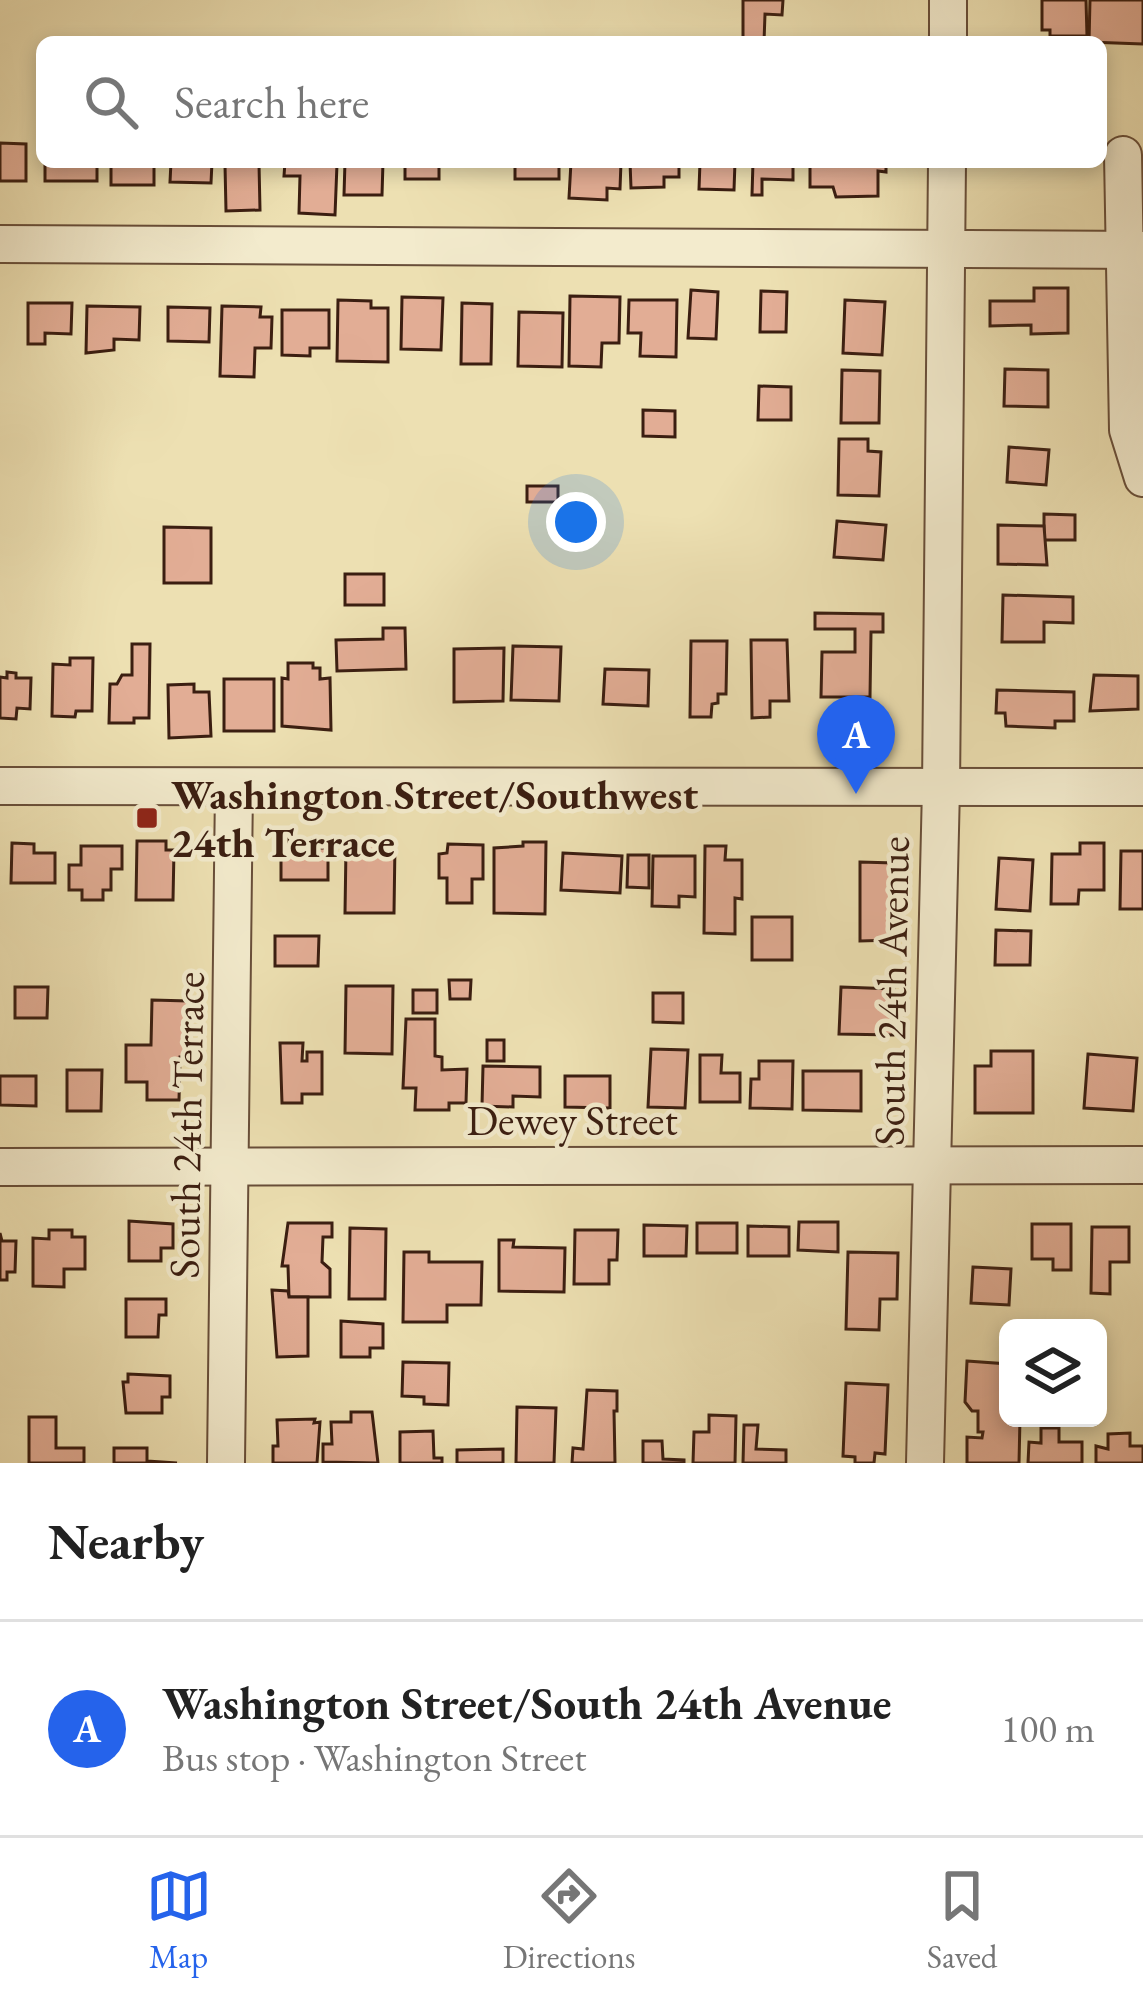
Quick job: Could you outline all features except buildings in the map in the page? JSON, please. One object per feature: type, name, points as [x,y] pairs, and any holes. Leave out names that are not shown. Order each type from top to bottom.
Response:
[{"type":"street","points":[[947,36],[948,0]]},
{"type":"street","points":[[1123,155],[1133,250],[1128,430],[1143,478]]},
{"type":"street","name":"South 24th Avenue","points":[[925,1463],[947,168]]},
{"type":"street","points":[[0,244],[1133,250]]},
{"type":"street","points":[[0,787],[1143,787]]},
{"type":"street","name":"South 24th Terrace","points":[[226,1463],[234,787]]},
{"type":"street","name":"Dewey Street","points":[[0,1167],[1143,1165]]},
{"type":"place","name":"Washington Street/South 24th Avenue","points":[[856,794]]},
{"type":"place","name":"Washington Street/Southwest 24th Terrace","points":[[147,818]]}]
